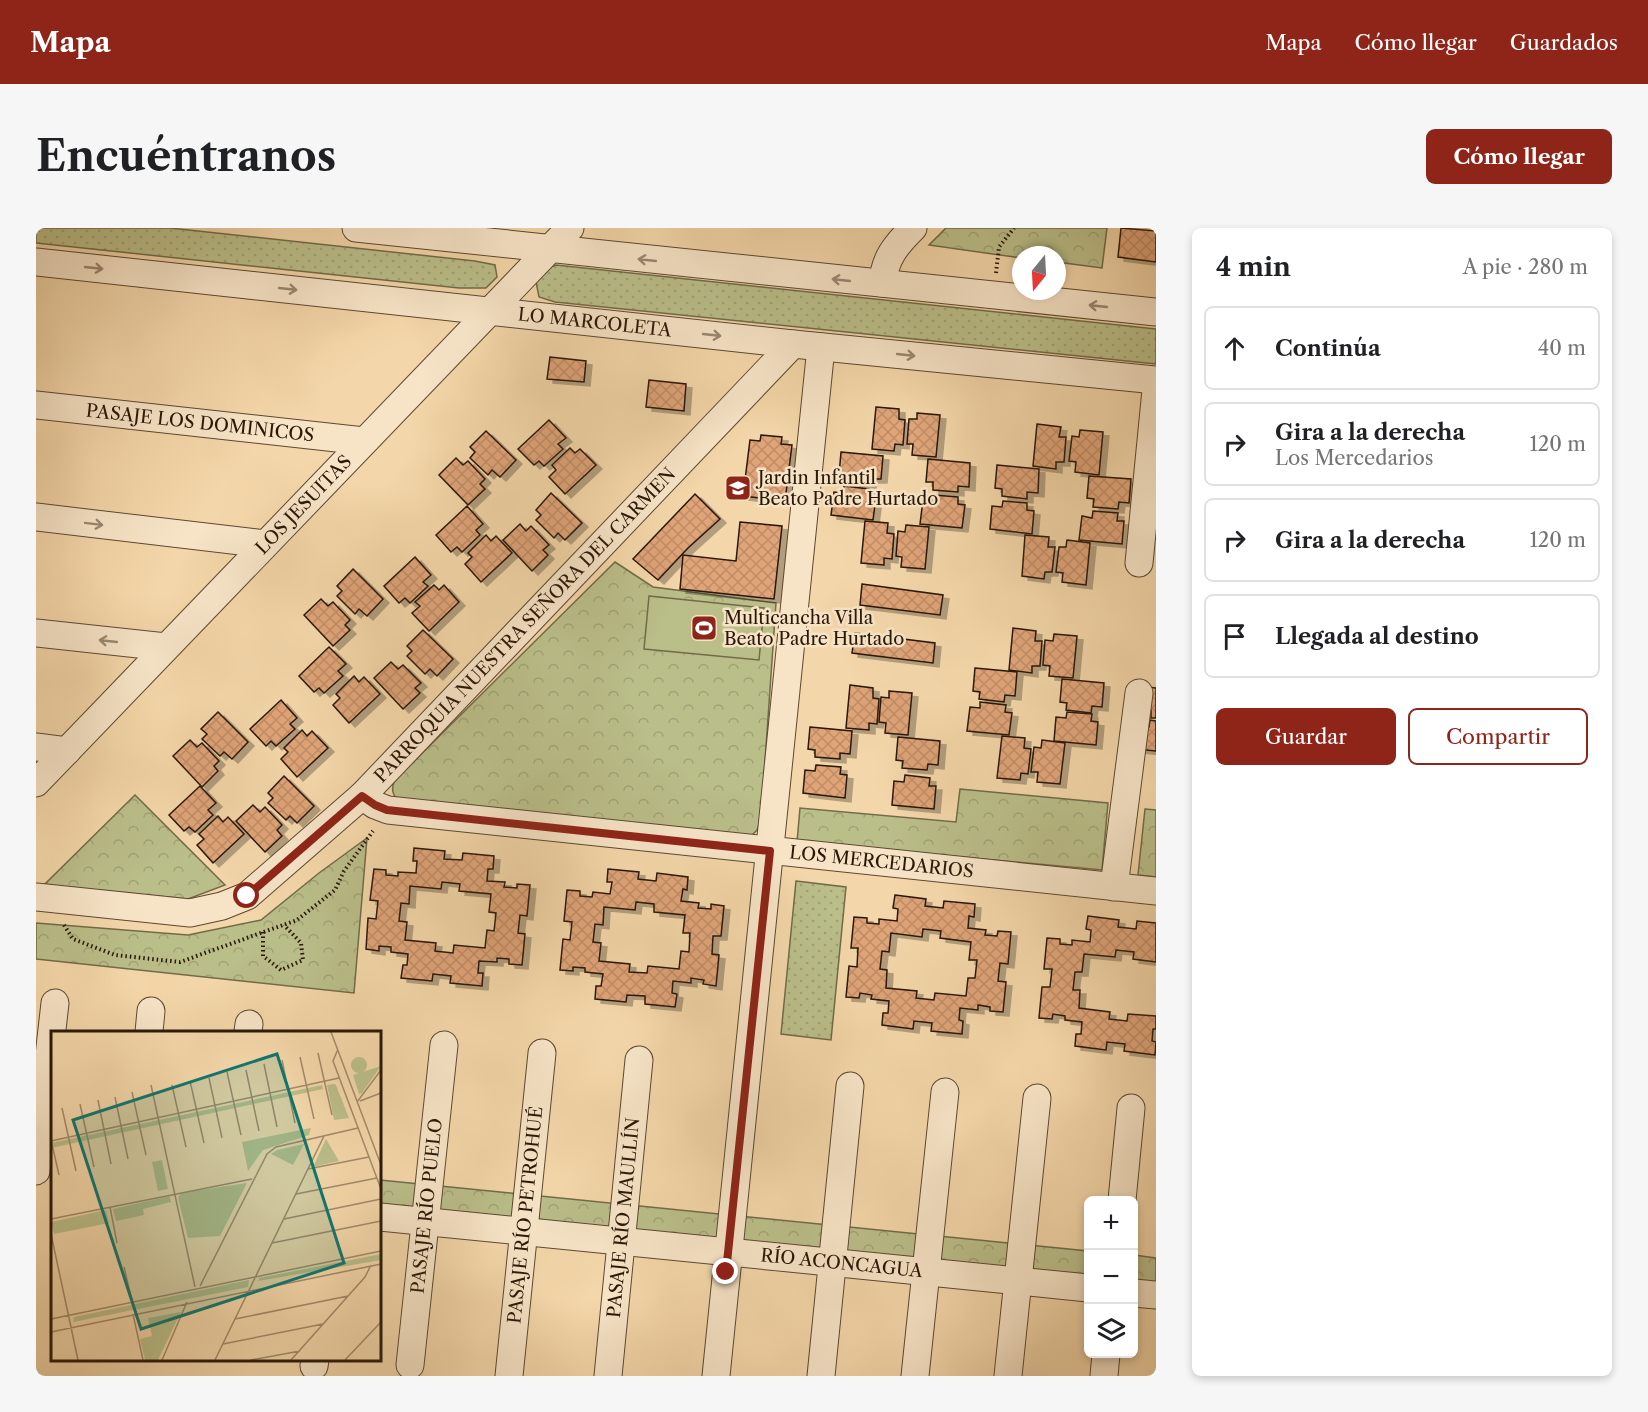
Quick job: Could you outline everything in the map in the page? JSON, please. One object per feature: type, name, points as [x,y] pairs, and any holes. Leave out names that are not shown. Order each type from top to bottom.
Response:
[{"type":"street","points":[[356,228],[548,250],[1156,312]]},
{"type":"street","name":"LOS JESUITAS","points":[[36,783],[570,228]]},
{"type":"street","points":[[883,284],[886,263],[890,254],[913,228]]},
{"type":"street","name":"LO MARCOLETA","points":[[36,262],[793,344],[1156,380]]},
{"type":"street","name":"PARROQUIA NUESTRA SEÑORA DEL CARMEN","points":[[36,897],[190,914],[222,906],[247,896],[362,796],[793,344]]},
{"type":"street","points":[[716,1376],[821,346]]},
{"type":"street","points":[[1139,564],[1156,390]]},
{"type":"street","name":"PASAJE LOS DOMINICOS","points":[[36,405],[364,441]]},
{"type":"street","points":[[36,517],[265,544]]},
{"type":"street","points":[[36,633],[166,647]]},
{"type":"street","points":[[1114,887],[1139,693]]},
{"type":"street","points":[[36,747],[67,751]]},
{"type":"street","name":"LOS MERCEDARIOS","points":[[362,796],[387,810],[1156,891]]},
{"type":"street","points":[[52,1031],[55,1003]]},
{"type":"street","points":[[36,1171],[51,1038]]},
{"type":"street","name":"PASAJE RÍO PUELO","points":[[410,1365],[444,1045]]},
{"type":"street","name":"PASAJE RÍO PETROHUÉ","points":[[509,1376],[542,1053]]},
{"type":"street","name":"PASAJE RÍO MAULLÍN","points":[[608,1376],[639,1060]]},
{"type":"street","points":[[821,1376],[850,1086]]},
{"type":"street","points":[[915,1376],[945,1092]]},
{"type":"street","points":[[1008,1376],[1037,1098]]},
{"type":"street","points":[[1122,1196],[1131,1108]]},
{"type":"street","points":[[36,1183],[51,1184]]},
{"type":"street","name":"RÍO ACONCAGUA","points":[[381,1217],[1084,1288]]},
{"type":"street","points":[[1138,1293],[1156,1295]]},
{"type":"street","points":[[1104,1376],[1106,1358]]},
{"type":"path","points":[[994,296],[999,247],[1014,228]]},
{"type":"path","points":[[263,932],[263,956],[281,970],[303,960],[301,943],[284,925]]},
{"type":"green space","points":[[36,228],[170,228],[475,261],[495,265],[497,277],[486,288],[459,288],[36,243]]},
{"type":"green space","points":[[946,228],[1107,228],[1102,268],[1066,263],[1066,246],[1012,246],[1012,257],[929,245]]},
{"type":"green space","points":[[556,265],[1156,329],[1156,364],[555,302],[539,297],[536,282],[538,271]]},
{"type":"green space","points":[[615,562],[653,587],[776,603],[761,819],[757,830],[749,838],[401,803],[393,793],[395,780]]},
{"type":"green space","name":"Multicancha Villa Beato Padre Hurtado","points":[[649,596],[764,608],[759,660],[644,649]]},
{"type":"green space","points":[[960,789],[1108,803],[1102,870],[797,842],[800,808],[956,822]]},
{"type":"green space","points":[[135,795],[225,885],[188,899],[44,885]]},
{"type":"green space","points":[[1145,809],[1156,810],[1156,877],[1138,875]]},
{"type":"green space","points":[[367,838],[354,993],[36,959],[36,923],[188,935],[261,920]]},
{"type":"green space","points":[[796,881],[846,887],[831,1040],[781,1034]]},
{"type":"green space","points":[[381,1180],[1084,1251],[1084,1278],[381,1204]]},
{"type":"green space","points":[[1138,1256],[1156,1258],[1156,1285],[1138,1283]]},
{"type":"building","points":[[1121,228],[1156,231],[1156,262],[1118,257]]},
{"type":"building","points":[[550,357],[586,361],[584,382],[547,379]]},
{"type":"building","points":[[649,380],[686,384],[684,411],[646,407]]},
{"type":"building","points":[[876,407],[899,409],[899,419],[905,420],[903,445],[895,444],[894,451],[872,449]]},
{"type":"building","points":[[917,413],[940,415],[936,457],[912,455],[913,444],[907,444],[909,419],[917,419]]},
{"type":"building","points":[[549,420],[566,438],[558,444],[563,449],[544,466],[539,461],[534,465],[518,449]]},
{"type":"building","points":[[1037,424],[1061,427],[1059,437],[1066,437],[1064,462],[1056,462],[1056,469],[1033,466]]},
{"type":"building","points":[[1080,430],[1103,432],[1099,475],[1075,472],[1076,462],[1069,461],[1072,436],[1079,437]]},
{"type":"building","points":[[486,431],[516,460],[500,477],[492,470],[488,475],[470,458],[475,452],[470,447]]},
{"type":"building","points":[[761,435],[782,437],[781,444],[792,445],[785,501],[743,496],[750,440],[760,441]]},
{"type":"building","points":[[570,448],[575,453],[580,449],[596,465],[565,494],[549,477],[556,470],[552,465]]},
{"type":"building","points":[[841,452],[883,456],[881,479],[871,479],[870,485],[845,483],[845,475],[839,475]]},
{"type":"building","points":[[456,458],[463,465],[468,461],[485,479],[480,484],[485,489],[468,505],[439,475]]},
{"type":"building","points":[[928,459],[970,463],[969,487],[958,486],[958,492],[933,490],[933,482],[926,482]]},
{"type":"building","points":[[997,465],[1039,469],[1038,493],[1027,492],[1027,499],[1002,496],[1002,489],[995,488]]},
{"type":"building","points":[[1089,476],[1131,479],[1129,503],[1119,502],[1118,509],[1093,507],[1094,499],[1087,498]]},
{"type":"building","points":[[844,486],[869,489],[869,496],[876,497],[873,520],[831,515],[834,492],[843,493]]},
{"type":"building","points":[[551,493],[582,523],[565,540],[558,533],[554,538],[536,520],[541,515],[536,510]]},
{"type":"building","points":[[695,494],[720,519],[658,580],[633,559]]},
{"type":"building","points":[[934,495],[958,497],[958,504],[965,505],[962,528],[920,524],[923,500],[933,501]]},
{"type":"building","points":[[1003,501],[1027,503],[1027,510],[1034,511],[1032,534],[990,529],[992,506],[1002,507]]},
{"type":"building","points":[[467,506],[483,524],[476,530],[480,535],[462,552],[457,547],[451,552],[436,535]]},
{"type":"building","points":[[1093,511],[1118,513],[1117,521],[1124,521],[1122,544],[1079,540],[1082,516],[1092,518]]},
{"type":"building","points":[[865,521],[888,523],[887,533],[894,534],[892,559],[884,558],[884,565],[861,563]]},
{"type":"building","points":[[740,522],[782,526],[774,599],[680,589],[683,555],[736,561]]},
{"type":"building","points":[[520,524],[526,531],[531,526],[549,545],[543,550],[548,555],[532,571],[503,540]]},
{"type":"building","points":[[906,525],[929,527],[925,569],[901,567],[902,557],[896,556],[898,531],[905,532]]},
{"type":"building","points":[[486,535],[491,541],[496,536],[512,553],[481,582],[465,564],[472,557],[468,553]]},
{"type":"building","points":[[1025,535],[1049,537],[1048,547],[1055,547],[1052,572],[1045,572],[1044,579],[1022,576]]},
{"type":"building","points":[[1067,540],[1090,543],[1086,585],[1062,582],[1063,573],[1056,572],[1059,547],[1066,547]]},
{"type":"building","points":[[415,557],[431,575],[423,582],[428,586],[410,603],[405,598],[399,603],[384,586]]},
{"type":"building","points":[[353,569],[383,599],[367,616],[359,609],[355,614],[337,596],[342,591],[337,586]]},
{"type":"building","points":[[862,584],[943,595],[940,615],[860,605]]},
{"type":"building","points":[[434,585],[439,590],[444,585],[459,602],[429,631],[412,613],[420,606],[415,602]]},
{"type":"building","points":[[321,599],[328,606],[333,602],[350,620],[345,625],[350,630],[333,646],[304,615]]},
{"type":"building","points":[[1013,628],[1036,631],[1035,641],[1042,641],[1040,666],[1032,666],[1032,673],[1009,670]]},
{"type":"building","points":[[423,630],[453,659],[437,676],[430,669],[425,674],[407,656],[412,651],[407,646]]},
{"type":"building","points":[[855,633],[935,643],[933,663],[852,653]]},
{"type":"building","points":[[1054,634],[1077,636],[1073,678],[1049,676],[1050,666],[1043,665],[1045,640],[1053,641]]},
{"type":"building","points":[[329,647],[346,664],[338,671],[343,676],[324,693],[319,688],[314,692],[299,676]]},
{"type":"building","points":[[391,662],[398,669],[403,665],[421,683],[415,688],[420,693],[403,709],[374,678]]},
{"type":"building","points":[[975,668],[1017,672],[1015,696],[1005,695],[1004,702],[979,699],[980,692],[973,691]]},
{"type":"building","points":[[354,676],[359,682],[364,677],[380,694],[349,723],[333,705],[340,698],[336,694]]},
{"type":"building","points":[[1062,679],[1104,683],[1102,707],[1092,706],[1091,713],[1066,710],[1067,703],[1060,702]]},
{"type":"building","points":[[850,685],[873,688],[873,698],[879,699],[877,724],[869,723],[869,730],[846,728]]},
{"type":"building","points":[[1147,687],[1156,688],[1156,718],[1151,718],[1151,710],[1145,710]]},
{"type":"building","points":[[889,691],[912,693],[908,735],[885,733],[886,723],[879,722],[881,697],[889,698]]},
{"type":"building","points":[[281,700],[297,718],[290,724],[295,729],[276,746],[271,741],[266,746],[250,729]]},
{"type":"building","points":[[980,702],[1006,705],[1005,712],[1012,713],[1009,735],[967,731],[970,707],[980,708]]},
{"type":"building","points":[[218,712],[248,742],[232,759],[224,752],[220,756],[202,739],[207,734],[201,729]]},
{"type":"building","points":[[1067,712],[1092,714],[1091,721],[1098,722],[1096,745],[1054,741],[1056,717],[1066,718]]},
{"type":"building","points":[[1150,720],[1156,721],[1156,751],[1137,749],[1139,726],[1149,727]]},
{"type":"building","points":[[810,727],[852,731],[850,754],[840,753],[840,759],[815,757],[815,750],[808,749]]},
{"type":"building","points":[[302,730],[307,736],[312,731],[328,748],[297,777],[281,759],[288,752],[284,748]]},
{"type":"building","points":[[1002,736],[1025,738],[1024,748],[1031,749],[1028,774],[1021,773],[1020,780],[997,778]]},
{"type":"building","points":[[898,737],[940,741],[938,765],[928,764],[927,770],[902,768],[903,761],[896,760]]},
{"type":"building","points":[[190,740],[197,747],[202,743],[219,761],[214,766],[218,771],[202,787],[173,756]]},
{"type":"building","points":[[1042,740],[1065,743],[1060,784],[1037,782],[1038,772],[1031,772],[1034,747],[1041,748]]},
{"type":"building","points":[[816,765],[841,767],[840,774],[847,775],[845,798],[803,793],[805,770],[815,771]]},
{"type":"building","points":[[905,775],[930,778],[929,786],[936,786],[934,809],[892,805],[894,781],[904,782]]},
{"type":"building","points":[[284,776],[314,806],[297,823],[290,816],[286,820],[268,803],[273,798],[268,793]]},
{"type":"building","points":[[200,786],[216,803],[208,810],[213,815],[195,832],[189,827],[184,831],[169,815]]},
{"type":"building","points":[[253,805],[260,812],[265,807],[282,825],[277,830],[282,836],[265,852],[236,821]]},
{"type":"building","points":[[218,816],[223,822],[228,817],[244,834],[213,863],[197,845],[204,839],[199,834]]},
{"type":"building","points":[[414,848],[445,851],[444,859],[462,860],[463,853],[494,856],[493,869],[488,869],[487,881],[505,882],[504,887],[517,888],[517,884],[530,885],[527,916],[520,915],[518,933],[525,934],[522,965],[509,964],[509,959],[497,958],[497,962],[479,961],[478,973],[483,973],[482,986],[450,983],[451,976],[433,974],[432,981],[401,978],[403,965],[407,965],[408,954],[391,952],[391,947],[379,946],[379,951],[366,949],[368,918],[376,919],[378,901],[370,900],[374,869],[386,870],[386,875],[398,876],[398,872],[416,873],[417,861],[413,861]],"holes":[[[442,882],[460,884],[459,891],[491,894],[489,912],[496,913],[494,931],[487,930],[485,948],[454,945],[453,953],[435,951],[436,943],[405,940],[407,922],[399,921],[401,903],[409,904],[410,886],[441,889]]]},
{"type":"building","points":[[608,869],[639,872],[638,879],[656,881],[657,873],[688,877],[687,890],[683,889],[681,901],[699,903],[698,908],[711,909],[711,904],[724,906],[721,936],[713,936],[712,954],[719,955],[716,986],[703,984],[704,980],[691,978],[691,983],[673,981],[672,993],[677,994],[675,1007],[645,1004],[645,996],[627,995],[626,1002],[595,999],[596,986],[601,986],[603,974],[585,972],[585,968],[573,967],[573,971],[560,970],[563,939],[570,940],[572,922],[564,921],[567,890],[580,891],[580,896],[592,897],[593,892],[610,894],[612,882],[607,882]],"holes":[[[636,902],[654,904],[654,912],[685,915],[683,933],[690,933],[689,952],[681,951],[679,969],[648,966],[647,973],[629,972],[630,964],[599,961],[601,943],[593,942],[595,924],[603,925],[604,907],[635,910]]]},
{"type":"building","points":[[895,895],[926,899],[925,906],[943,908],[944,901],[975,904],[974,917],[969,916],[968,928],[986,930],[985,935],[997,936],[998,931],[1011,932],[1008,964],[1000,963],[998,981],[1006,982],[1003,1012],[990,1011],[990,1007],[978,1005],[978,1010],[960,1008],[959,1020],[963,1021],[962,1034],[931,1031],[932,1023],[914,1021],[913,1029],[882,1025],[883,1013],[888,1013],[889,1001],[871,999],[872,995],[860,993],[859,998],[846,997],[849,966],[857,967],[858,948],[851,948],[854,917],[867,918],[867,923],[879,924],[879,919],[897,921],[898,909],[893,908]],"holes":[[[923,929],[941,931],[940,938],[971,942],[969,960],[977,960],[975,978],[968,978],[966,996],[935,993],[934,1000],[916,998],[917,991],[886,988],[887,970],[880,969],[882,951],[889,952],[891,933],[922,937]]]},
{"type":"building","points":[[1088,916],[1119,920],[1118,927],[1136,929],[1137,921],[1156,923],[1156,962],[1133,959],[1134,952],[1116,950],[1115,957],[1084,954],[1082,972],[1075,972],[1073,990],[1080,990],[1079,1008],[1110,1012],[1109,1019],[1127,1021],[1128,1014],[1156,1016],[1156,1029],[1153,1029],[1152,1041],[1156,1042],[1155,1055],[1124,1051],[1125,1044],[1107,1042],[1106,1050],[1075,1046],[1076,1034],[1081,1034],[1082,1022],[1065,1020],[1065,1016],[1053,1014],[1052,1019],[1039,1018],[1042,987],[1050,987],[1052,969],[1044,969],[1047,938],[1060,939],[1060,944],[1072,945],[1072,940],[1090,942],[1091,930],[1086,929]]},
{"type":"place","name":"Jardin Infantil Beato Padre Hurtado","points":[[738,488]]},
{"type":"place","name":"Multicancha Villa Beato Padre Hurtado","points":[[704,628]]},
{"type":"route","points":[[247,896],[362,796],[387,810],[770,851],[726,1272]]}]
